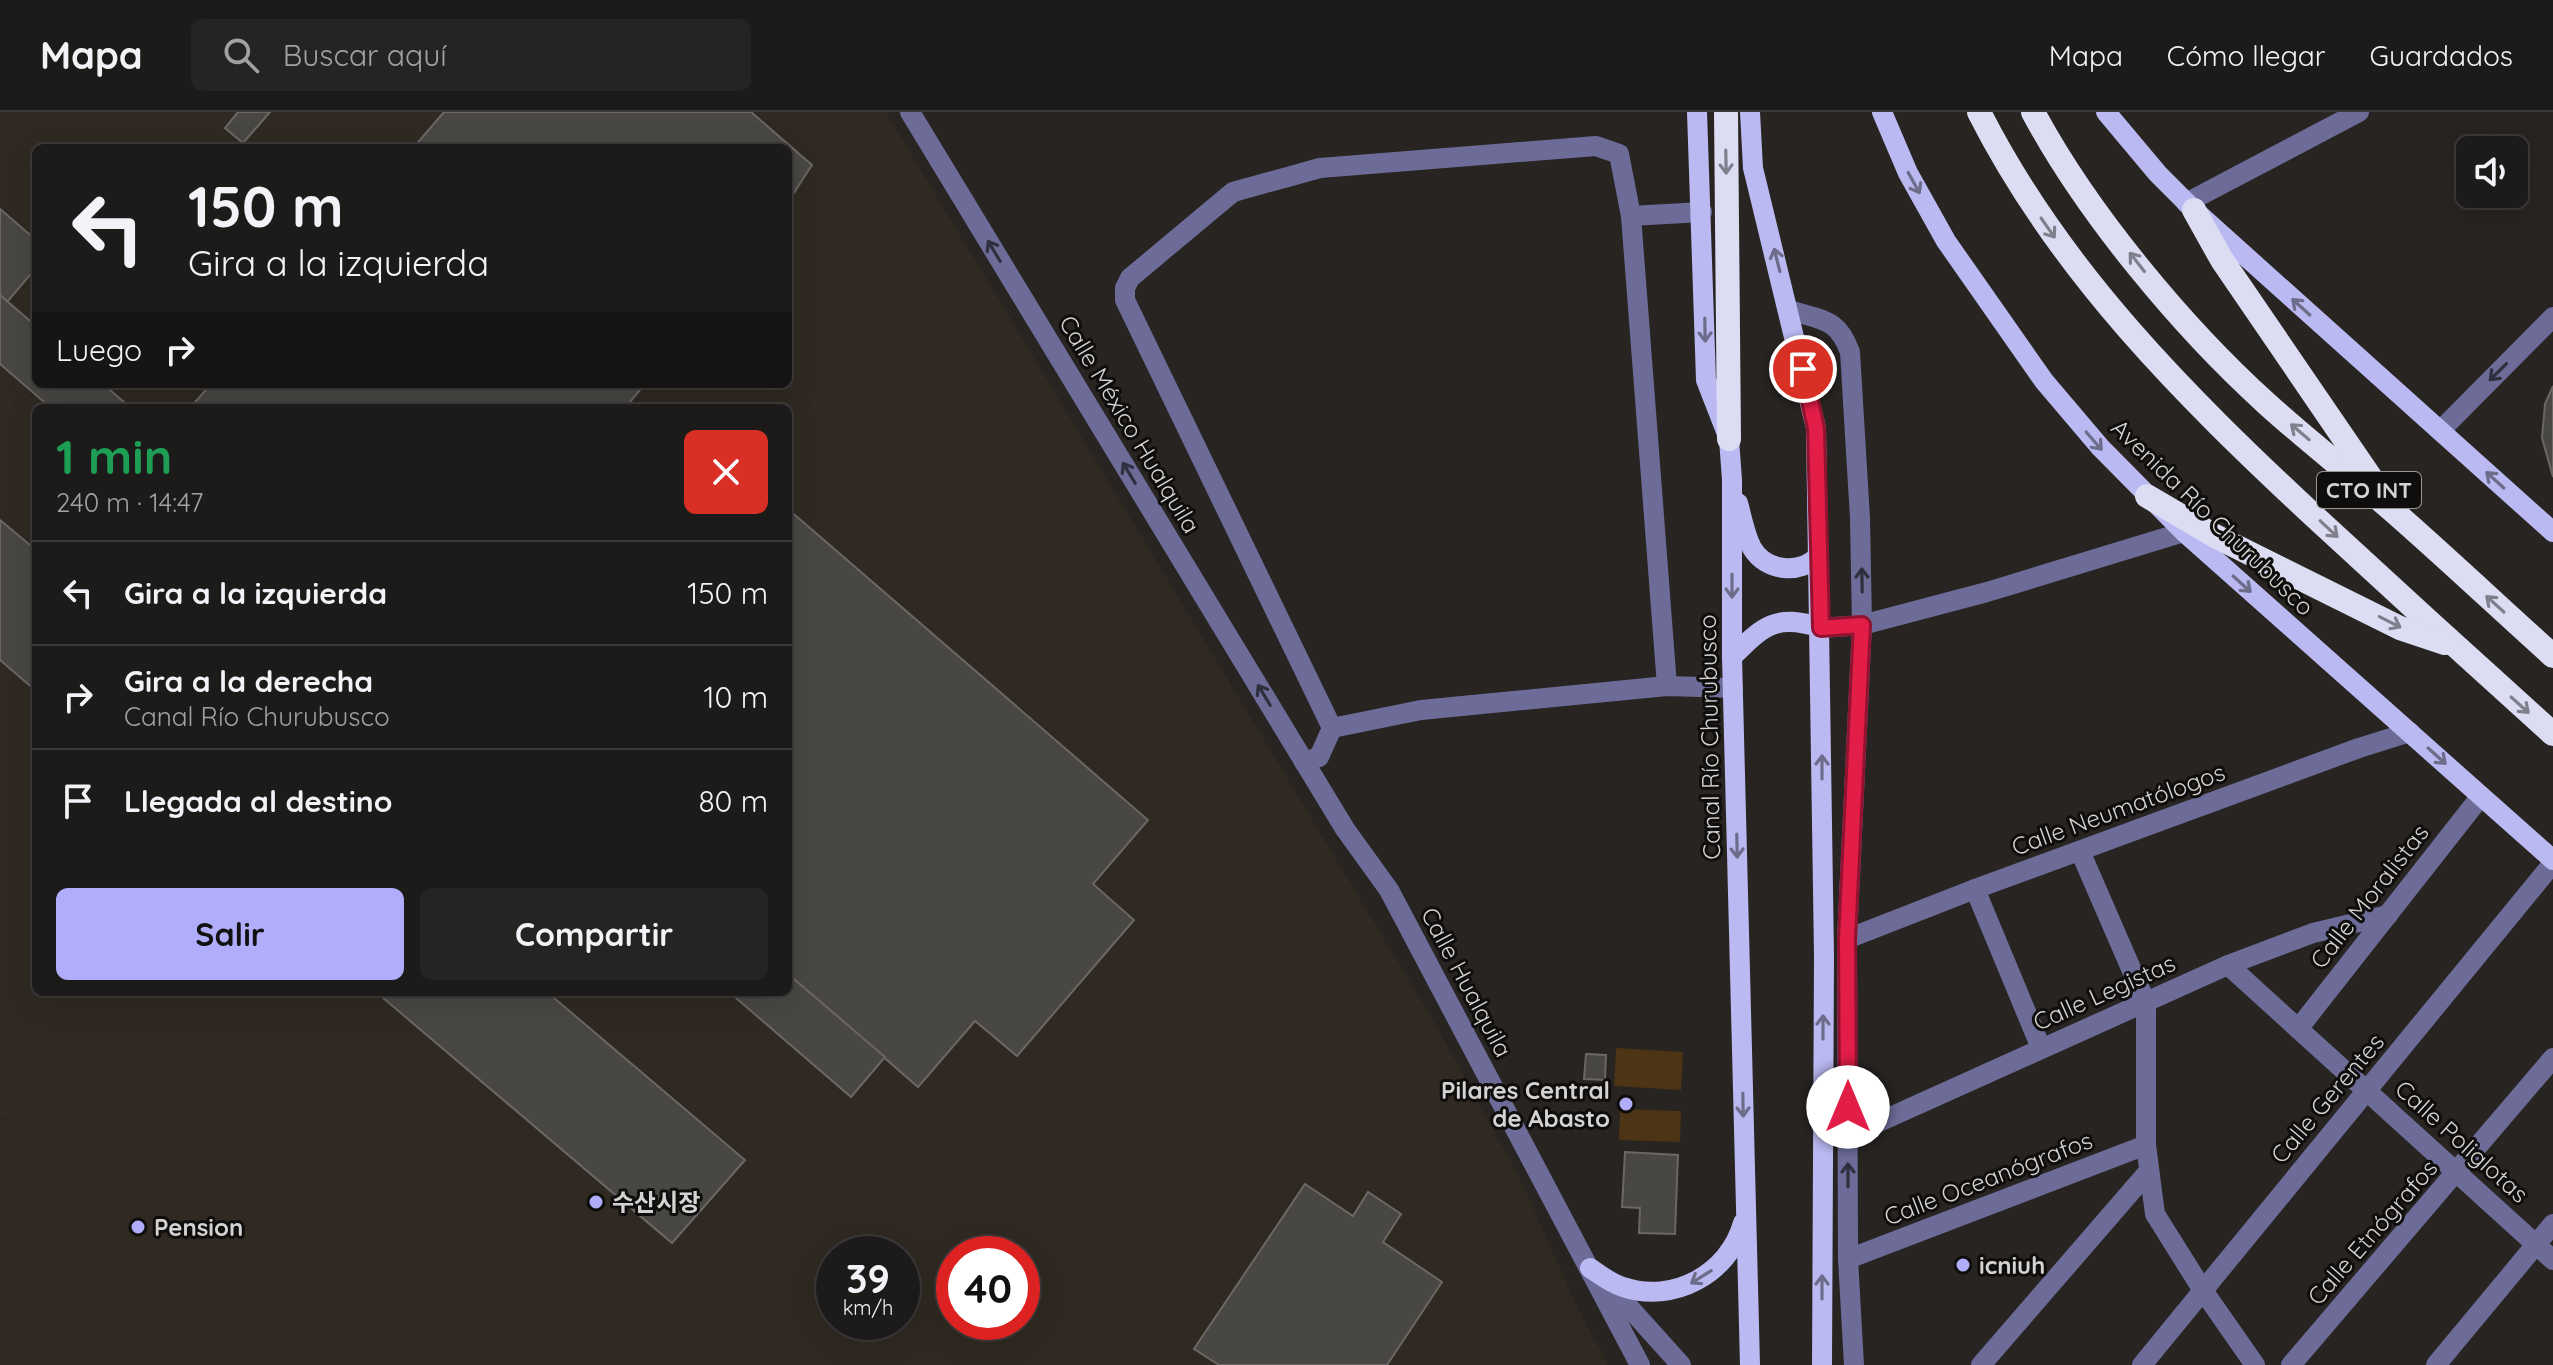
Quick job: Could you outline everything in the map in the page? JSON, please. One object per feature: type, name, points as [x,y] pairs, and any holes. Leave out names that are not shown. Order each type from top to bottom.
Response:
[{"type":"highway","points":[[1726,112],[1715,212],[1729,439]]},
{"type":"highway","name":"CTO INT","points":[[1979,112],[2005,163],[2076,267],[2153,358],[2283,487],[2553,734]]},
{"type":"highway","name":"CTO INT","points":[[2033,112],[2048,139],[2139,266],[2229,368],[2402,518],[2553,656]]},
{"type":"highway","points":[[2190,206],[2222,260],[2326,415],[2402,518]]},
{"type":"highway","points":[[2147,496],[2215,536],[2400,628],[2455,646]]},
{"type":"main road","points":[[1697,112],[1715,212]]},
{"type":"main road","points":[[1750,112],[1753,168],[1790,310],[1816,428],[1824,956],[1822,1365]]},
{"type":"main road","name":"Avenida Río Churubusco","points":[[1882,112],[1908,173],[1939,227],[2009,334],[2073,417],[2184,532],[2553,862]]},
{"type":"main road","points":[[2106,112],[2190,206],[2553,532]]},
{"type":"main road","name":"Canal Río Churubusco","points":[[1729,439],[1750,1365]]},
{"type":"main road","points":[[1732,480],[1751,547],[1757,553],[1773,565],[1791,570],[1813,562],[1819,555]]},
{"type":"main road","points":[[1732,657],[1760,629],[1781,620],[1821,628]]},
{"type":"main road","points":[[1592,1272],[1638,1291],[1654,1292],[1685,1286],[1700,1279],[1725,1258],[1737,1238],[1745,1215]]},
{"type":"street","name":"Calle México Hualquila","points":[[910,112],[1304,762]]},
{"type":"street","points":[[2190,206],[2359,112]]},
{"type":"street","points":[[1304,762],[1319,757],[1332,728],[1125,300],[1125,288],[1130,278],[1233,192],[1320,168],[1596,146],[1619,154],[1631,216],[1667,686]]},
{"type":"street","points":[[1631,216],[1715,212]]},
{"type":"street","points":[[1790,310],[1832,324],[1843,332],[1850,352],[1860,518],[1862,625],[1847,939],[1848,1259],[1854,1365]]},
{"type":"street","points":[[2440,431],[2553,317]]},
{"type":"street","points":[[1821,628],[1862,625],[1987,592],[2184,532]]},
{"type":"street","points":[[1332,728],[1421,710],[1667,686],[1733,688]]},
{"type":"street","name":"Calle Neumatólogos","points":[[1847,939],[1975,889],[2410,732]]},
{"type":"street","name":"Calle Hualquila","points":[[1304,762],[1345,829],[1389,890],[1640,1365]]},
{"type":"street","name":"Calle Moralistas","points":[[2298,1029],[2481,796]]},
{"type":"street","points":[[2080,851],[2146,1003],[2146,1145],[2155,1214],[2255,1365]]},
{"type":"street","name":"Calle Gerentes","points":[[2142,1365],[2553,862]]},
{"type":"street","points":[[1975,889],[2041,1048]]},
{"type":"street","name":"Calle Legistas","points":[[1848,1136],[2228,965],[2313,933],[2388,915]]},
{"type":"street","name":"Calle Poliglotas","points":[[2228,965],[2553,1260]]},
{"type":"street","name":"Calle Etnógrafos","points":[[2291,1365],[2553,1058]]},
{"type":"street","name":"Calle Oceanógrafos","points":[[1848,1259],[2146,1145]]},
{"type":"street","points":[[1981,1365],[2148,1172]]},
{"type":"street","points":[[2436,1365],[2553,1224]]},
{"type":"street","name":"Calle Hualquila","points":[[1592,1272],[1618,1295],[1681,1365]]},
{"type":"shaded area","points":[[0,112],[886,112],[1436,1025],[1523,1184],[1574,1300],[1608,1365],[0,1365],[0,1117],[17,1128],[0,1115]]},
{"type":"shaded area","points":[[1616,1048],[1683,1052],[1681,1090],[1614,1086]]},
{"type":"shaded area","points":[[1620,1109],[1681,1111],[1680,1142],[1619,1140]]},
{"type":"building","points":[[238,112],[270,112],[243,143],[225,128]]},
{"type":"building","points":[[444,112],[751,112],[788,144],[416,144]]},
{"type":"building","points":[[792,148],[812,165],[792,196]]},
{"type":"building","points":[[0,209],[32,237],[32,273],[7,302],[0,295]]},
{"type":"building","points":[[0,295],[32,323],[32,388],[108,388],[126,404],[46,404],[0,364]]},
{"type":"building","points":[[2553,386],[2553,477],[2542,438],[2545,404]]},
{"type":"building","points":[[208,388],[642,388],[628,404],[194,404]]},
{"type":"building","points":[[792,512],[1148,820],[1093,884],[1134,920],[1017,1056],[975,1021],[918,1087],[792,977]]},
{"type":"building","points":[[0,520],[32,547],[32,688],[0,660]]},
{"type":"building","points":[[792,977],[885,1057],[851,1097],[734,996],[792,996]]},
{"type":"building","points":[[381,996],[552,996],[745,1160],[672,1243]]},
{"type":"building","points":[[1586,1054],[1606,1055],[1605,1080],[1584,1079]]},
{"type":"building","points":[[1625,1152],[1678,1155],[1675,1234],[1639,1233],[1640,1208],[1622,1207]]},
{"type":"building","points":[[1305,1184],[1353,1216],[1368,1192],[1401,1214],[1383,1242],[1442,1282],[1387,1365],[1219,1365],[1194,1349]]},
{"type":"place","name":"Pilares Central de Abasto","points":[[1626,1104]]},
{"type":"place","name":"수산시장","points":[[596,1202]]},
{"type":"place","name":"Pension","points":[[138,1227]]},
{"type":"place","name":"icniuh","points":[[1963,1265]]},
{"type":"route","points":[[1803,369],[1816,428],[1821,628],[1862,625],[1847,939],[1848,1107]]}]
